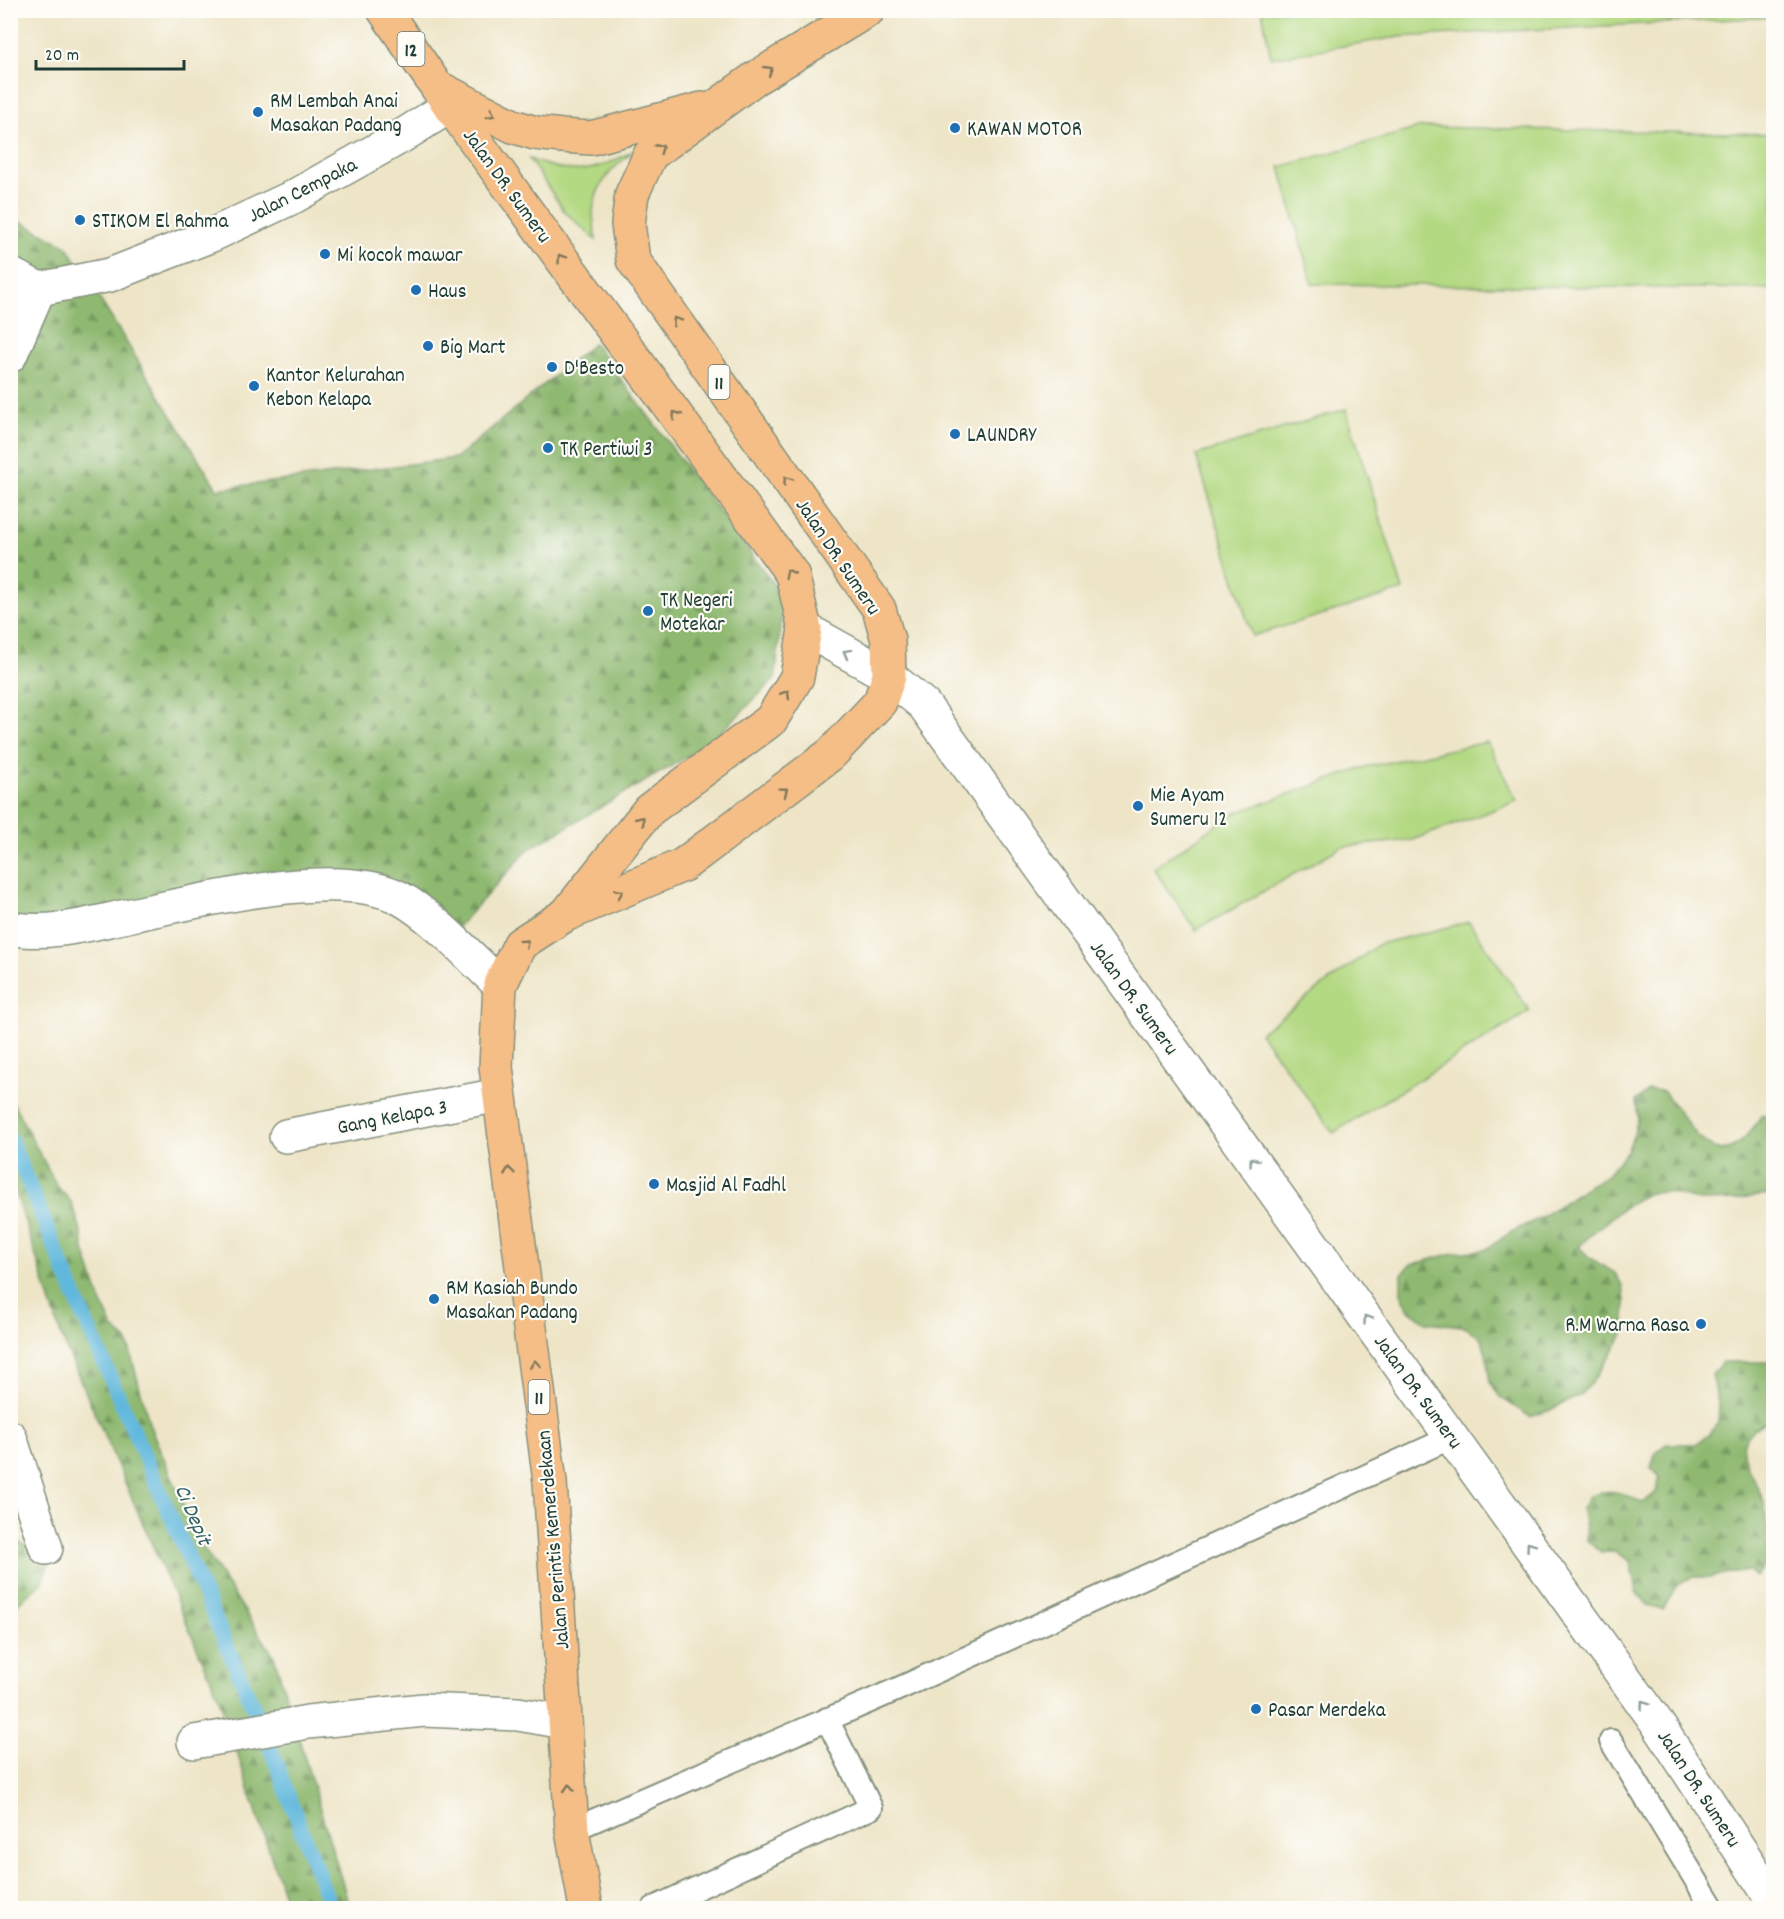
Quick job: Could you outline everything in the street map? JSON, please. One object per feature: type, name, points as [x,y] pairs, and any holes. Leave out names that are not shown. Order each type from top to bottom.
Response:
[{"type":"main road","name":"Jalan DR. Sumeru","points":[[384,10],[792,574],[805,629]]},
{"type":"main road","name":"11","points":[[721,104],[754,79],[868,10]]},
{"type":"main road","points":[[445,97],[535,133],[591,138],[721,104]]},
{"type":"main road","name":"Jalan DR. Sumeru","points":[[721,104],[650,155],[632,194],[628,224],[633,260],[879,609],[888,640],[889,676]]},
{"type":"main road","name":"Jalan Perintis Kemerdekaan","points":[[565,915],[649,810],[771,720],[797,677],[805,629]]},
{"type":"main road","name":"Jalan Perintis Kemerdekaan","points":[[586,1908],[572,1830],[550,1482],[496,1066],[500,985],[520,944],[565,915],[683,865],[831,754],[880,702],[889,676]]},
{"type":"street","name":"Jalan Cempaka","points":[[39,289],[110,275],[212,235],[293,197],[402,136],[445,97]]},
{"type":"street","points":[[10,274],[39,289],[10,356]]},
{"type":"street","points":[[805,629],[889,676]]},
{"type":"street","name":"Jalan DR. Sumeru","points":[[889,676],[924,705],[1655,1720],[1772,1896]]},
{"type":"street","points":[[10,928],[29,932],[62,930],[219,897],[286,887],[331,885],[368,887],[400,898],[433,922],[500,985]]},
{"type":"street","name":"Gang Kelapa 3","points":[[286,1136],[499,1095]]},
{"type":"street","points":[[10,1437],[46,1548]]},
{"type":"street","points":[[194,1742],[308,1722],[424,1710],[518,1714],[565,1722]]},
{"type":"lane","points":[[572,1830],[827,1719],[1452,1437]]},
{"type":"lane","points":[[654,1908],[871,1808],[827,1719]]},
{"type":"lane","points":[[1611,1741],[1713,1908]]},
{"type":"green space","points":[[1773,10],[1773,17],[1398,37],[1271,58],[1262,11]]},
{"type":"green space","points":[[1422,127],[1773,134],[1773,289],[1312,284],[1280,167]]},
{"type":"green space","points":[[635,150],[613,169],[598,192],[593,211],[596,240],[565,212],[529,159],[559,168],[584,170],[607,164]]},
{"type":"green space","points":[[10,216],[67,246],[217,489],[456,458],[594,343],[784,598],[775,679],[709,744],[529,849],[454,931],[357,892],[11,921]]},
{"type":"green space","points":[[1346,409],[1403,590],[1252,636],[1196,455]]},
{"type":"green space","points":[[1487,742],[1517,801],[1413,840],[1341,847],[1196,930],[1153,868],[1233,814],[1365,767]]},
{"type":"green space","points":[[1469,922],[1530,1011],[1333,1133],[1260,1033],[1379,944]]},
{"type":"green space","points":[[1648,1090],[1663,1091],[1696,1134],[1708,1144],[1719,1149],[1732,1148],[1746,1137],[1761,1116],[1773,1115],[1773,1196],[1769,1194],[1736,1200],[1701,1201],[1667,1192],[1649,1193],[1617,1213],[1589,1236],[1579,1247],[1590,1258],[1615,1273],[1623,1287],[1625,1330],[1590,1385],[1579,1396],[1530,1417],[1500,1397],[1490,1383],[1486,1352],[1479,1336],[1462,1326],[1426,1322],[1409,1310],[1401,1293],[1401,1276],[1410,1265],[1454,1253],[1485,1250],[1606,1176],[1627,1151],[1638,1118],[1636,1101]]},
{"type":"green space","points":[[10,1097],[57,1186],[71,1202],[100,1299],[113,1328],[127,1340],[150,1426],[200,1543],[274,1656],[350,1908],[288,1908],[219,1698],[62,1338],[11,1178]]},
{"type":"green space","points":[[1722,1362],[1773,1362],[1773,1421],[1763,1423],[1753,1430],[1746,1438],[1743,1448],[1747,1467],[1765,1506],[1767,1546],[1765,1566],[1756,1577],[1749,1572],[1733,1572],[1711,1577],[1692,1577],[1677,1584],[1663,1610],[1648,1606],[1636,1592],[1630,1561],[1616,1552],[1601,1552],[1587,1541],[1582,1509],[1590,1495],[1598,1493],[1617,1492],[1643,1503],[1656,1492],[1660,1477],[1651,1468],[1655,1454],[1667,1444],[1696,1444],[1718,1423],[1719,1407],[1712,1375]]},
{"type":"green space","points":[[11,1539],[32,1548],[49,1563],[41,1584],[11,1609]]},
{"type":"waterway","name":"Ci Depit","points":[[10,1139],[81,1310],[265,1734],[331,1908]]},
{"type":"place","name":"RM Lembah Anai Masakan Padang","points":[[258,112]]},
{"type":"place","name":"KAWAN MOTOR","points":[[955,128]]},
{"type":"place","name":"STIKOM El Rahma","points":[[80,220]]},
{"type":"place","name":"Mi kocok mawar","points":[[325,254]]},
{"type":"place","name":"Haus","points":[[416,290]]},
{"type":"place","name":"Big Mart","points":[[428,346]]},
{"type":"place","name":"D'Besto","points":[[552,367]]},
{"type":"place","name":"Kantor Kelurahan Kebon Kelapa","points":[[254,386]]},
{"type":"place","name":"LAUNDRY","points":[[955,434]]},
{"type":"place","name":"TK Pertiwi 3","points":[[548,448]]},
{"type":"place","name":"TK Negeri Motekar","points":[[648,611]]},
{"type":"place","name":"Mie Ayam Sumeru 12","points":[[1138,806]]},
{"type":"place","name":"Masjid Al Fadhl","points":[[654,1184]]},
{"type":"place","name":"RM Kasiah Bundo Masakan Padang","points":[[434,1299]]},
{"type":"place","name":"R.M Warna Rasa","points":[[1701,1324]]},
{"type":"place","name":"Pasar Merdeka","points":[[1256,1709]]}]
